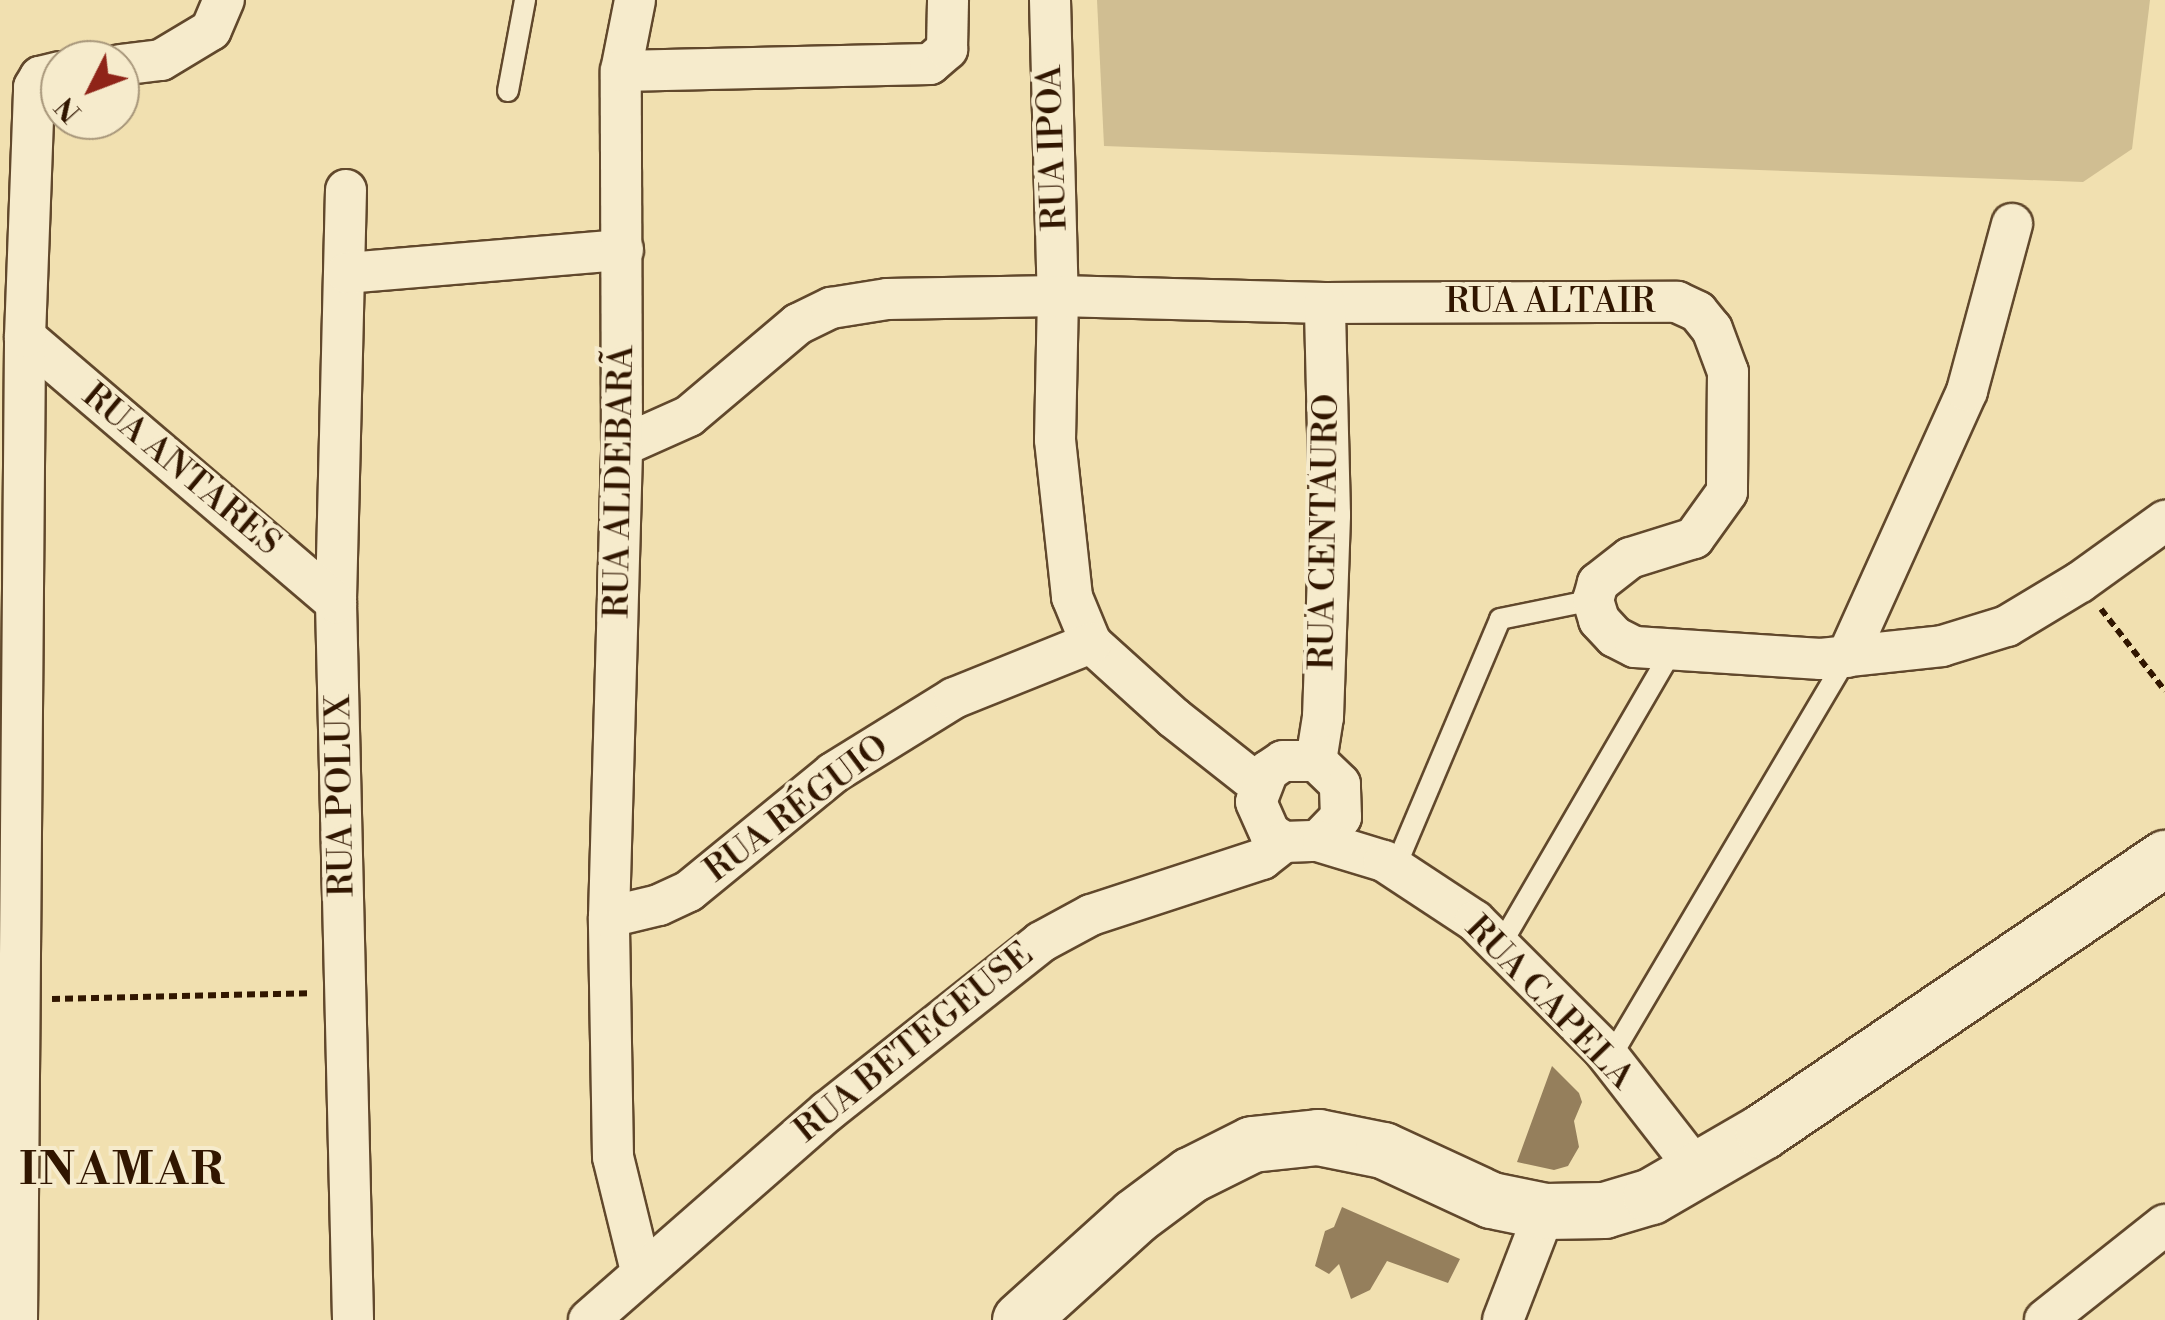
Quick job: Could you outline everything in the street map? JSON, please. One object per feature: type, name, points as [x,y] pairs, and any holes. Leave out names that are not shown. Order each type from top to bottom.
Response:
[{"type":"main road","points":[[1020,1320],[1148,1206],[1190,1174],[1252,1144],[1318,1137],[1382,1150],[1491,1200],[1545,1211],[1604,1210],[1651,1196],[1763,1131],[2165,858]]},
{"type":"street","points":[[140,63],[161,60],[211,30],[224,0]]},
{"type":"street","name":"RUA ALDEBARÃ","points":[[635,0],[622,72],[622,446],[609,916],[614,1157],[640,1271]]},
{"type":"street","points":[[622,72],[930,64],[947,49],[948,0]]},
{"type":"street","name":"RUA IPOA","points":[[1050,0],[1058,296]]},
{"type":"street","points":[[18,1320],[9,999],[25,338],[42,140]]},
{"type":"street","name":"RUA POLUX","points":[[346,190],[347,273],[336,603],[353,1320]]},
{"type":"street","points":[[1847,657],[1966,391],[2012,224]]},
{"type":"street","points":[[347,273],[623,250]]},
{"type":"street","points":[[1058,296],[1055,440],[1072,597],[1091,643],[1174,718],[1260,786]]},
{"type":"street","name":"RUA ALTAIR","points":[[622,446],[689,416],[798,324],[831,308],[887,299],[1058,296],[1324,302],[1678,302],[1698,312],[1712,328],[1728,372],[1727,492],[1694,538],[1630,558],[1598,583],[1592,600]]},
{"type":"street","name":"RUA CENTAURO","points":[[1316,761],[1323,717],[1330,514],[1324,302]]},
{"type":"street","name":"RUA ANTARES","points":[[25,338],[336,603]]},
{"type":"street","points":[[1592,600],[1599,620],[1615,637],[1634,647],[1671,652],[1847,657],[1942,646],[2007,626],[2080,582],[2165,522]]},
{"type":"street","name":"RUA RÉGUIO","points":[[609,916],[659,905],[689,890],[833,773],[954,698],[1091,643]]},
{"type":"street","points":[[1283,761],[1316,761],[1340,784],[1344,801],[1341,818],[1301,842],[1270,833],[1260,819],[1256,802],[1260,786],[1283,761]]},
{"type":"street","name":"RUA CAPELA","points":[[1344,801],[1390,864]]},
{"type":"street","name":"RUA CAPELA","points":[[1301,842],[1390,864],[1475,921],[1610,1058],[1695,1167]]},
{"type":"street","name":"RUA BETEGEUSE","points":[[589,1320],[640,1271],[842,1099],[1041,942],[1091,915],[1262,859],[1301,842]]},
{"type":"street","points":[[1503,1320],[1545,1211]]},
{"type":"street","points":[[2044,1320],[2165,1225]]},
{"type":"lane","points":[[508,91],[525,0]]},
{"type":"lane","points":[[1390,864],[1500,618],[1592,600]]},
{"type":"lane","points":[[1500,946],[1671,652]]},
{"type":"lane","points":[[1610,1058],[1847,657]]},
{"type":"path","points":[[2080,582],[2165,691]]},
{"type":"path","points":[[9,999],[346,992]]},
{"type":"shaded area","points":[[1097,0],[2150,0],[2132,149],[2083,182],[1104,146]]},
{"type":"building","points":[[1552,1066],[1579,1093],[1582,1102],[1574,1121],[1579,1147],[1568,1166],[1554,1170],[1517,1162]]},
{"type":"building","points":[[1342,1207],[1460,1259],[1448,1283],[1387,1261],[1370,1290],[1351,1299],[1339,1264],[1329,1274],[1315,1266],[1325,1231],[1334,1227]]},
{"type":"district","name":"INAMAR","points":[[123,1171]]}]
